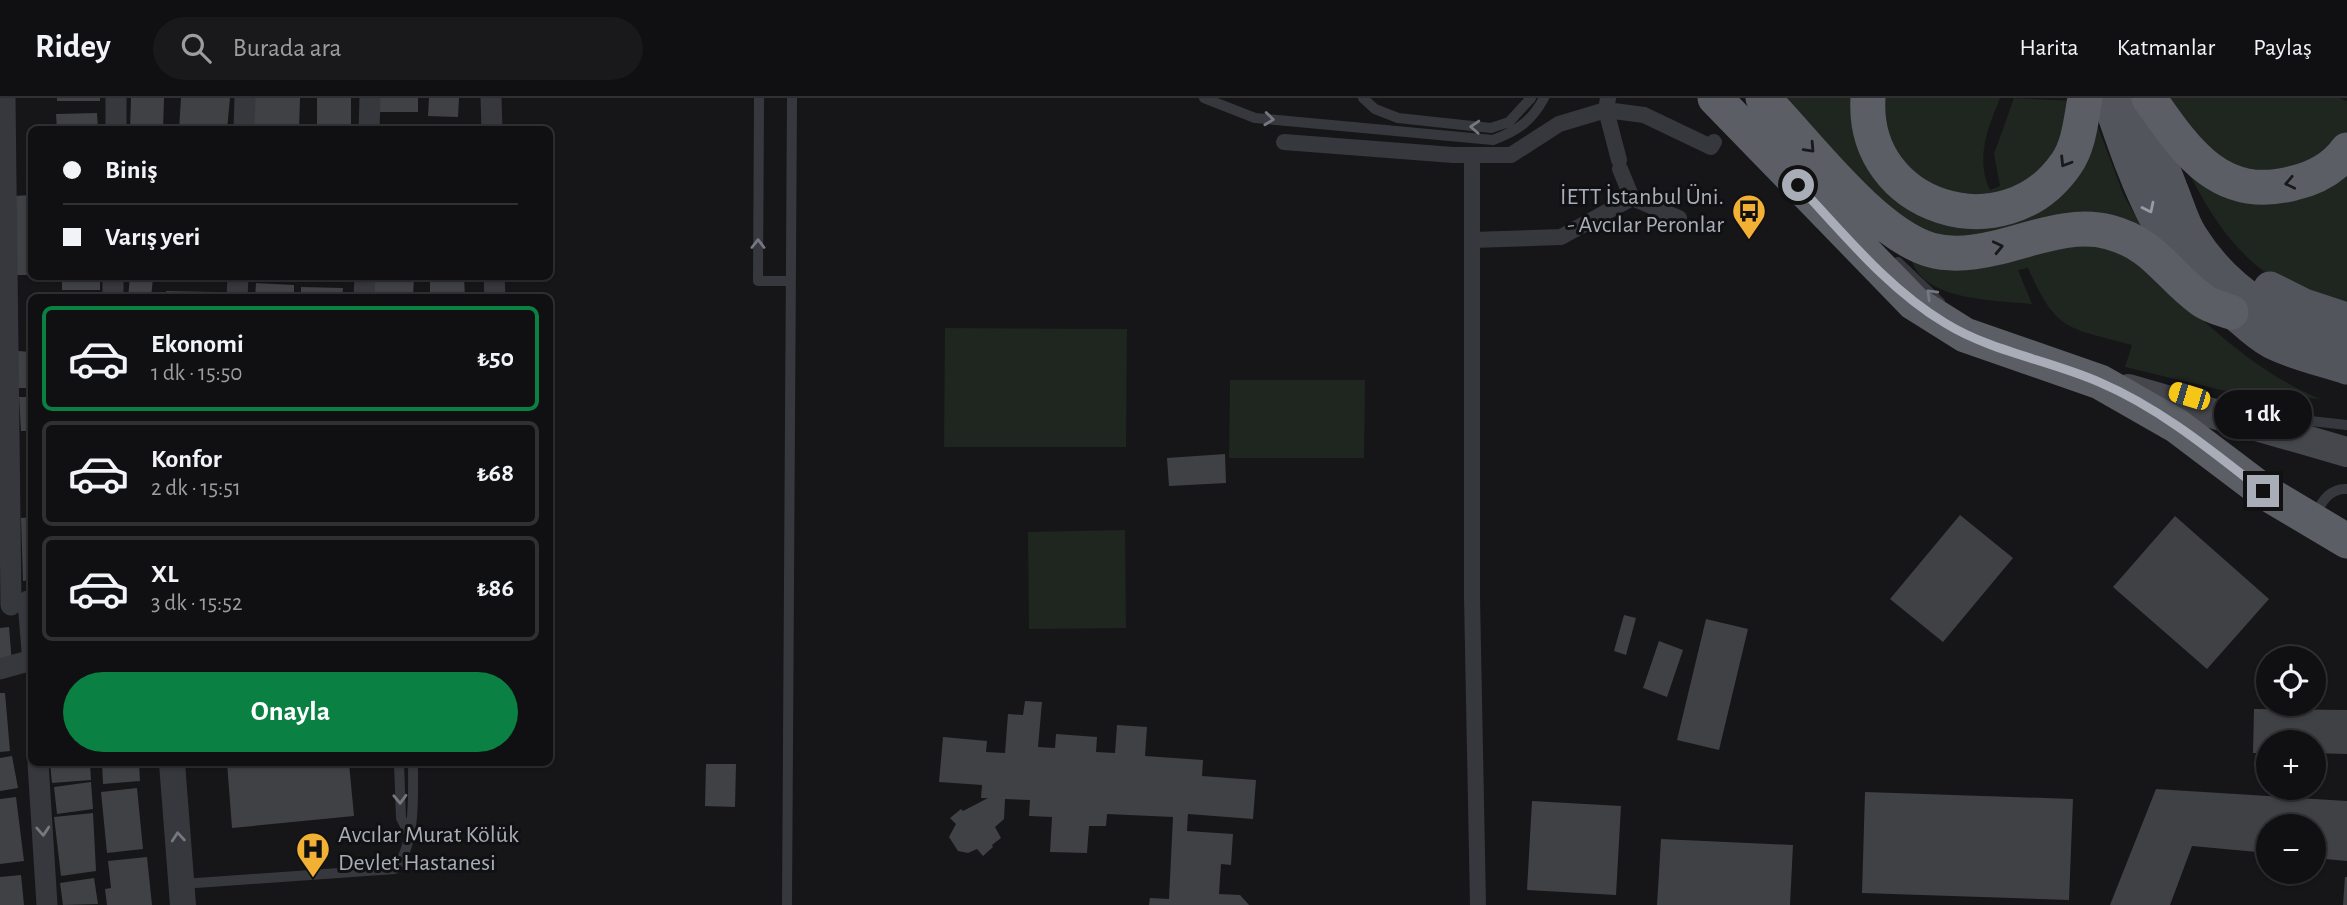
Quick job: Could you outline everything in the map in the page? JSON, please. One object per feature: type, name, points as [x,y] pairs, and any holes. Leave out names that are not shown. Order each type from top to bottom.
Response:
[{"type":"highway","points":[[1715,98],[1852,231],[1914,303],[1954,329],[2111,377],[2263,491],[2347,541]]},
{"type":"highway","points":[[1763,98],[1864,205],[1896,233],[1914,243],[1933,250],[1979,252],[2073,231],[2106,231],[2148,249],[2203,301],[2231,312]]},
{"type":"highway","points":[[1868,98],[1874,140],[1881,159],[1910,192],[1932,204],[1975,212],[2003,209],[2024,201],[2048,185],[2067,163],[2078,136],[2085,98]]},
{"type":"highway","points":[[2149,98],[2170,130],[2194,157],[2210,171],[2249,186],[2269,187],[2309,179],[2328,169],[2347,150]]},
{"type":"main road","points":[[2108,98],[2137,181],[2160,230],[2200,284],[2271,342],[2318,373],[2347,387]]},
{"type":"main road","points":[[2138,98],[2191,237],[2227,280],[2291,324],[2347,344]]},
{"type":"main road","points":[[2172,190],[2226,252],[2264,285],[2304,305],[2347,318]]},
{"type":"main road","points":[[2271,342],[2347,368]]},
{"type":"main road","points":[[2111,377],[2347,452]]},
{"type":"street","points":[[5,98],[4,424],[18,603],[28,637]]},
{"type":"street","points":[[116,98],[116,126]]},
{"type":"street","points":[[244,126],[245,98]]},
{"type":"street","points":[[369,126],[370,98]]},
{"type":"street","points":[[491,98],[492,126]]},
{"type":"street","points":[[1284,142],[1472,155],[1511,155],[1559,124],[1607,104],[1644,116],[1711,147],[1714,142]]},
{"type":"street","points":[[1607,104],[1620,164],[1632,198],[1679,218]]},
{"type":"street","points":[[1472,155],[1472,584],[1478,905]]},
{"type":"street","points":[[1472,240],[1561,237],[1632,198]]},
{"type":"street","points":[[0,669],[28,661]]},
{"type":"street","points":[[38,766],[47,905]]},
{"type":"street","points":[[172,766],[182,889]]},
{"type":"lane","points":[[759,98],[758,281],[790,281]]},
{"type":"lane","points":[[787,905],[792,98]]},
{"type":"lane","points":[[1204,98],[1255,118],[1493,140],[1517,131],[1536,113],[1544,98]]},
{"type":"lane","points":[[1363,98],[1375,108],[1398,118],[1491,128],[1509,122],[1531,98]]},
{"type":"lane","points":[[1891,256],[1949,309]]},
{"type":"lane","points":[[1982,327],[2111,377],[2278,418],[2347,425]]},
{"type":"lane","points":[[2311,521],[2325,497],[2335,490],[2347,489]]},
{"type":"lane","points":[[399,766],[401,818],[408,832]]},
{"type":"lane","points":[[182,889],[398,865],[413,815],[413,766]]},
{"type":"shaded area","points":[[1779,98],[1853,98],[1867,153],[1991,222],[2095,119],[2124,196],[2146,234],[2025,231],[1938,240],[1893,217]]},
{"type":"shaded area","points":[[1882,98],[2000,98],[1983,155],[1990,190],[2000,186],[1994,154],[2014,98],[2073,101],[2056,154],[2017,191],[1959,198],[1915,179],[1885,139]]},
{"type":"shaded area","points":[[2170,98],[2339,98],[2347,101],[2347,136],[2293,175],[2236,172],[2206,149]]},
{"type":"shaded area","points":[[2185,165],[2200,176],[2347,172],[2347,310],[2290,287],[2257,266],[2221,227]]},
{"type":"shaded area","points":[[2052,242],[2120,243],[2238,350],[2291,385],[2320,399],[2221,390],[2125,367],[2132,345],[2092,335],[2066,324],[2047,305],[2028,268],[2018,270],[2032,304],[1980,299],[1960,296],[1927,282],[1916,270],[1910,254]]},
{"type":"shaded area","points":[[945,328],[1127,329],[1126,447],[944,447]]},
{"type":"shaded area","points":[[1230,380],[1365,380],[1364,458],[1229,458]]},
{"type":"shaded area","points":[[1125,530],[1126,628],[1029,629],[1028,532]]},
{"type":"building","points":[[57,98],[100,98],[100,101],[57,101]]},
{"type":"building","points":[[131,98],[164,98],[163,126],[130,126]]},
{"type":"building","points":[[181,98],[230,98],[227,126],[179,126]]},
{"type":"building","points":[[250,98],[300,98],[299,126],[250,126]]},
{"type":"building","points":[[317,98],[351,98],[351,126],[317,126]]},
{"type":"building","points":[[377,98],[418,98],[418,112],[377,112]]},
{"type":"building","points":[[429,98],[459,98],[458,117],[428,116]]},
{"type":"building","points":[[97,113],[98,126],[57,126],[56,114]]},
{"type":"building","points":[[28,195],[28,275],[15,275],[14,196]]},
{"type":"building","points":[[62,280],[100,280],[100,290],[62,290]]},
{"type":"building","points":[[130,280],[153,280],[151,294],[128,294]]},
{"type":"building","points":[[301,280],[340,280],[340,282]]},
{"type":"building","points":[[373,280],[414,280],[413,294],[372,294]]},
{"type":"building","points":[[430,280],[464,280],[465,294],[430,294]]},
{"type":"building","points":[[256,283],[294,285],[294,294],[255,294]]},
{"type":"building","points":[[301,287],[343,288],[342,294],[301,294]]},
{"type":"building","points":[[166,291],[215,292],[215,294],[166,294]]},
{"type":"building","points":[[18,351],[28,352],[28,388],[17,388]]},
{"type":"building","points":[[19,397],[28,397],[28,431],[21,431]]},
{"type":"building","points":[[1225,454],[1226,483],[1169,486],[1167,458]]},
{"type":"building","points":[[1960,515],[2013,558],[1943,642],[1890,599]]},
{"type":"building","points":[[2175,516],[2269,599],[2207,669],[2113,587]]},
{"type":"building","points":[[28,517],[28,580],[23,581],[21,518]]},
{"type":"building","points":[[1624,615],[1636,618],[1626,655],[1614,651]]},
{"type":"building","points":[[1706,619],[1748,629],[1719,750],[1677,740]]},
{"type":"building","points":[[9,627],[12,663],[0,664],[0,628]]},
{"type":"building","points":[[1659,641],[1683,650],[1667,697],[1643,688]]},
{"type":"building","points":[[0,693],[5,693],[10,751],[0,752]]},
{"type":"building","points":[[1025,701],[1042,702],[1038,747],[1055,748],[1056,734],[1097,737],[1096,752],[1115,753],[1117,725],[1147,727],[1145,756],[1203,760],[1202,776],[1256,780],[1253,819],[1188,814],[1187,831],[1233,834],[1231,865],[1221,864],[1219,894],[1240,895],[1249,905],[1149,905],[1150,898],[1169,899],[1173,817],[1107,814],[1106,826],[1089,826],[1087,853],[1050,852],[1052,817],[1029,816],[1030,800],[1005,799],[1004,819],[995,827],[1001,838],[993,847],[983,856],[977,849],[968,853],[958,851],[949,837],[956,824],[950,818],[961,809],[963,811],[988,798],[981,798],[982,785],[939,782],[943,737],[987,741],[986,752],[1005,753],[1008,714],[1023,715]]},
{"type":"building","points":[[2254,709],[2256,716],[2326,716],[2326,710],[2347,710],[2347,754],[2326,753],[2326,730],[2256,730],[2256,753],[2253,753]]},
{"type":"building","points":[[12,756],[18,788],[0,791],[0,758]]},
{"type":"building","points":[[706,764],[736,764],[735,807],[705,806]]},
{"type":"building","points":[[50,766],[90,766],[91,780],[52,783]]},
{"type":"building","points":[[102,766],[139,766],[140,781],[103,784]]},
{"type":"building","points":[[227,766],[349,766],[354,816],[232,828]]},
{"type":"building","points":[[91,782],[93,809],[57,814],[54,787]]},
{"type":"building","points":[[137,788],[143,849],[107,853],[101,792]]},
{"type":"building","points":[[2156,789],[2256,795],[2256,800],[2347,801],[2347,861],[2326,859],[2326,814],[2256,814],[2256,852],[2192,846],[2170,905],[2110,905]]},
{"type":"building","points":[[1865,792],[2073,799],[2069,900],[1862,893]]},
{"type":"building","points":[[16,797],[24,861],[0,864],[0,799]]},
{"type":"building","points":[[1532,801],[1621,806],[1616,895],[1527,890]]},
{"type":"building","points":[[93,813],[96,871],[61,876],[54,817]]},
{"type":"building","points":[[1661,839],[1793,845],[1790,905],[1657,905]]},
{"type":"building","points":[[147,857],[152,905],[107,905],[105,889],[111,888],[108,861]]},
{"type":"building","points":[[21,875],[24,905],[0,905],[0,877]]},
{"type":"building","points":[[2345,877],[2347,905],[2343,905]]},
{"type":"building","points":[[94,878],[98,904],[63,905],[60,883]]},
{"type":"place","name":"İETT İstanbul Üni. - Avcılar Peronlar","points":[[1749,241]]},
{"type":"place","name":"Avcılar Murat Kölük Devlet Hastanesi","points":[[313,879]]},
{"type":"route","points":[[1798,185],[1914,303],[1944,323],[1965,335],[2100,382],[2177,426],[2263,491]]}]
